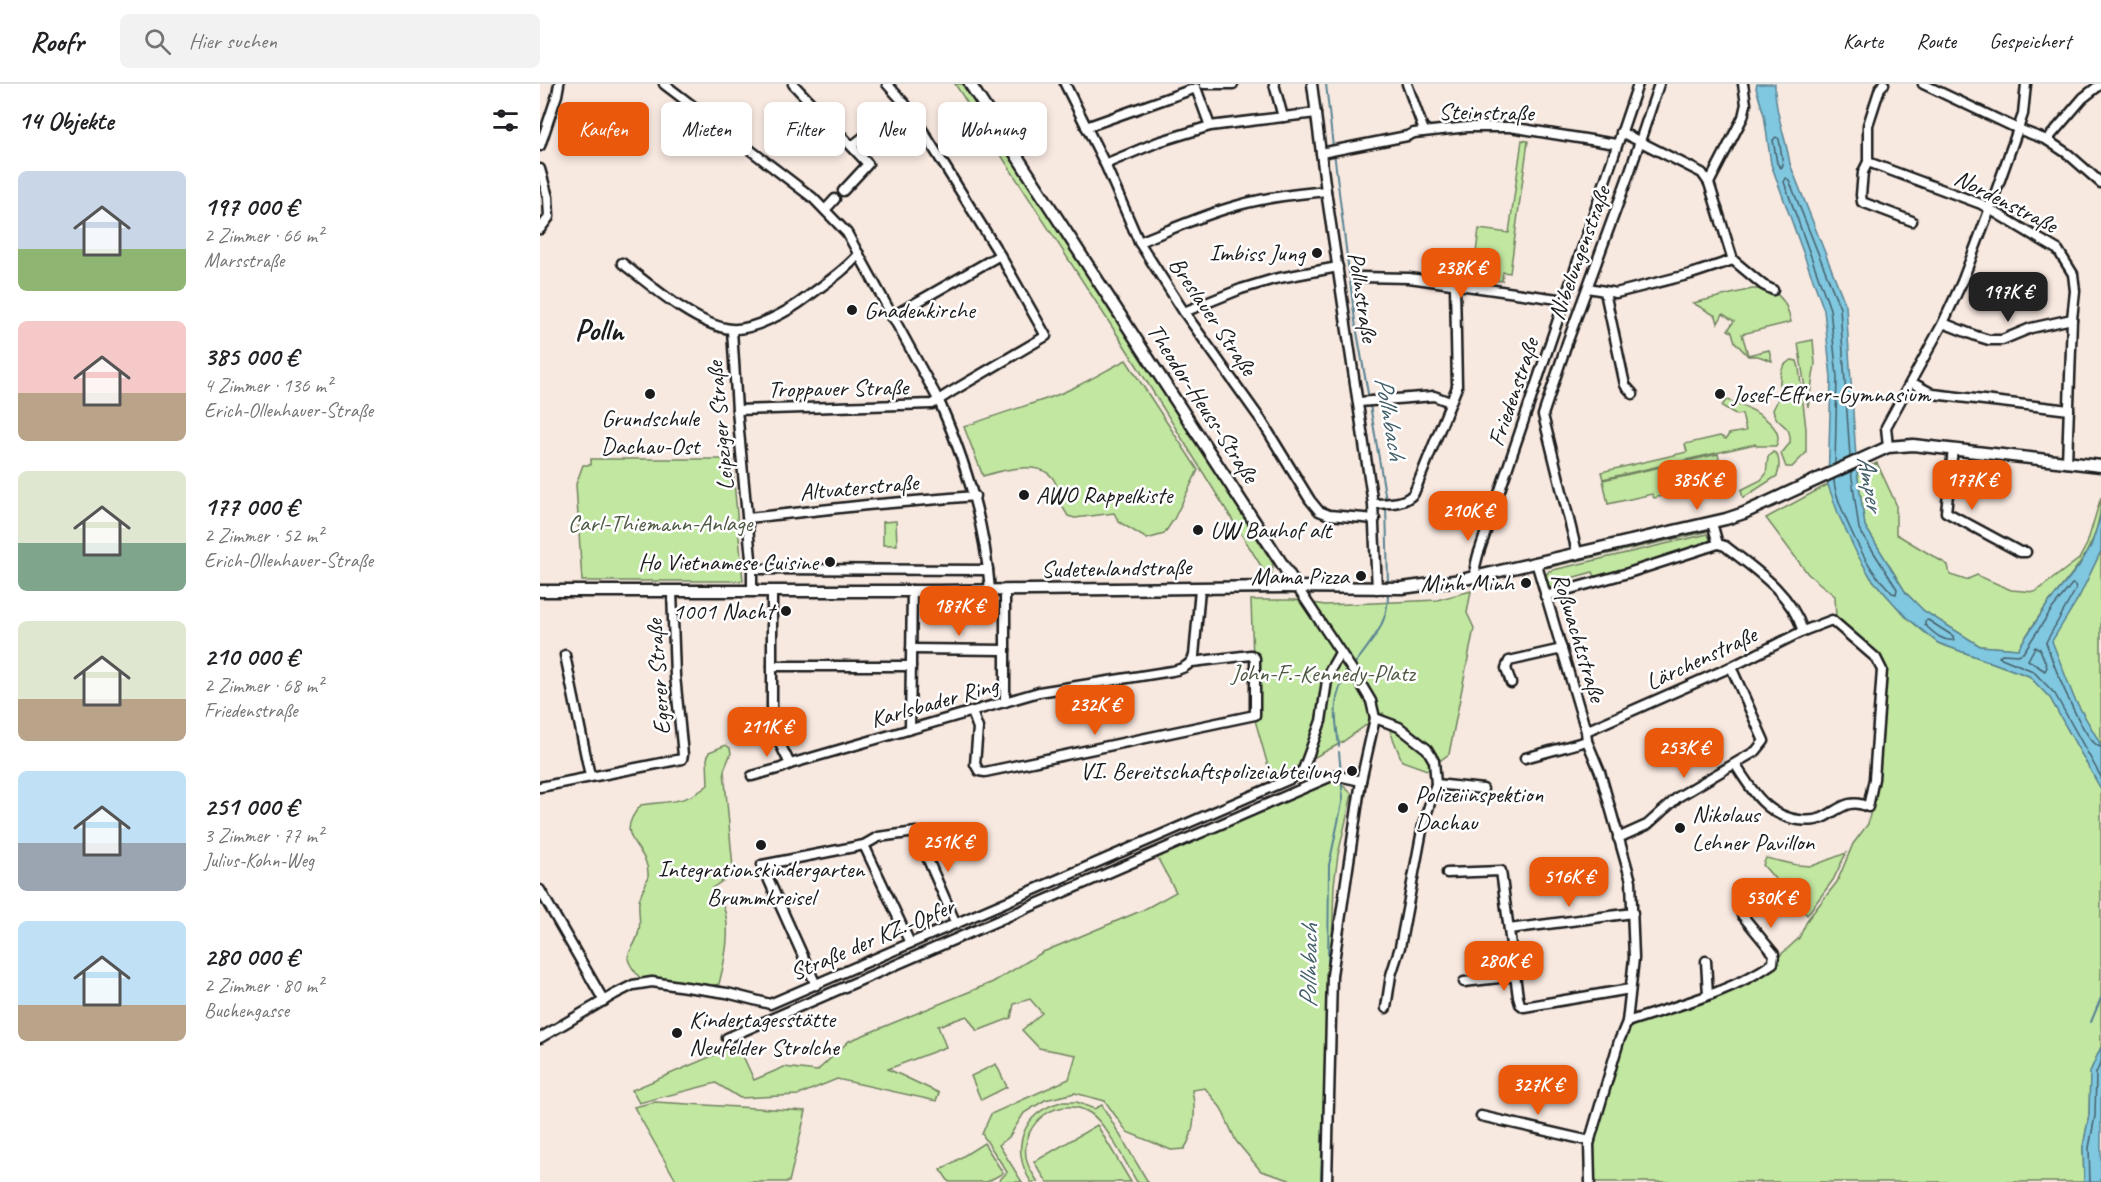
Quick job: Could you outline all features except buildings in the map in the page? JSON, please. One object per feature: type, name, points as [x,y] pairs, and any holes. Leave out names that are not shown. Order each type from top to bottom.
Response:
[{"type":"street","points":[[540,146],[559,84]]},
{"type":"street","points":[[664,84],[813,198],[847,233],[939,401],[963,458],[981,523],[990,590]]},
{"type":"street","points":[[793,84],[868,164],[843,191]]},
{"type":"street","points":[[887,84],[903,102]]},
{"type":"street","name":"Theodor-Heuss-Straße","points":[[970,84],[1355,674],[1371,701],[1375,718]]},
{"type":"street","name":"Breslauer Straße","points":[[1065,84],[1105,164],[1139,242],[1184,312],[1261,420],[1310,500],[1319,511],[1329,515],[1375,519]]},
{"type":"street","points":[[1086,127],[1202,85],[1233,84]]},
{"type":"street","points":[[1274,84],[1283,117]]},
{"type":"street","name":"Pollnstraße","points":[[1312,84],[1324,152],[1326,191],[1338,267],[1366,401],[1382,504],[1375,519],[1379,589]]},
{"type":"street","points":[[1407,84],[1424,131]]},
{"type":"street","name":"Friedenstraße","points":[[1476,576],[1475,567],[1478,555],[1638,84]]},
{"type":"street","name":"Nibelungenstraße","points":[[1577,552],[1544,415],[1567,343],[1659,84]]},
{"type":"street","points":[[1709,183],[1743,117],[1746,104],[1743,84]]},
{"type":"street","points":[[1884,84],[1880,88],[1868,125],[1868,162],[1863,172],[1862,202],[1912,221]]},
{"type":"street","points":[[1923,84],[2018,129],[2047,140],[2068,154],[2101,183]]},
{"type":"street","points":[[2026,84],[2023,114],[1989,211],[1962,282],[1943,323],[1886,427],[1888,447],[1913,445],[2101,466]]},
{"type":"street","points":[[2047,140],[2083,99],[2101,84]]},
{"type":"street","points":[[1202,85],[1210,126]]},
{"type":"street","points":[[1105,164],[1158,142],[1210,126],[1316,113]]},
{"type":"street","name":"Steinstraße","points":[[1324,152],[1424,131],[1468,127],[1510,128],[1616,144]]},
{"type":"street","points":[[1621,132],[1702,173],[1709,183],[1733,260],[1763,285],[1773,290]]},
{"type":"street","points":[[926,137],[1000,255],[1047,336],[939,401]]},
{"type":"street","points":[[852,146],[857,142]]},
{"type":"street","name":"Nordenstraße","points":[[1868,162],[1981,204],[1989,211],[2058,250],[2073,274],[2075,291],[2067,463]]},
{"type":"street","points":[[540,169],[548,197],[549,217],[540,228]]},
{"type":"street","points":[[1139,242],[1192,220],[1239,205],[1289,195],[1326,191]]},
{"type":"street","points":[[825,210],[836,199]]},
{"type":"street","points":[[622,263],[692,314],[714,325],[732,330],[780,315],[850,265],[859,254]]},
{"type":"street","points":[[891,317],[1000,255]]},
{"type":"street","points":[[1588,288],[1616,293],[1691,274],[1733,260]]},
{"type":"street","points":[[1184,312],[1241,289],[1274,279],[1338,267]]},
{"type":"street","points":[[1360,277],[1409,278],[1565,300]]},
{"type":"street","points":[[1382,504],[1409,499],[1414,493],[1457,387],[1455,285]]},
{"type":"street","points":[[1605,292],[1625,385],[1633,394]]},
{"type":"street","points":[[1943,323],[1989,340],[2002,340],[2031,328],[2072,320]]},
{"type":"street","name":"Leipziger Straße","points":[[732,330],[752,591]]},
{"type":"street","points":[[1911,382],[1934,394],[2069,410]]},
{"type":"street","points":[[1366,401],[1434,396],[1450,402]]},
{"type":"street","name":"Troppauer Straße","points":[[737,410],[923,406],[939,401]]},
{"type":"street","name":"Sudetenlandstraße","points":[[540,591],[1297,587],[1379,589],[1427,586],[1744,513],[1888,447]]},
{"type":"street","points":[[1953,449],[1947,512],[2020,552],[2026,552]]},
{"type":"street","name":"Altvaterstraße","points":[[748,518],[975,496]]},
{"type":"street","points":[[1712,522],[1718,544]]},
{"type":"street","points":[[1545,596],[1628,573],[1718,544],[1725,546],[1778,588],[1803,631]]},
{"type":"street","name":"Roßwachtstraße","points":[[1536,562],[1631,882],[1634,958],[1627,1022],[1618,1041],[1590,1141],[1590,1182]]},
{"type":"street","points":[[752,569],[988,570]]},
{"type":"street","points":[[1192,662],[1198,628],[1200,589]]},
{"type":"street","points":[[910,729],[912,590]]},
{"type":"street","points":[[1005,590],[1005,702]]},
{"type":"street","name":"Egerer Straße","points":[[540,787],[682,759],[675,676],[672,591]]},
{"type":"street","points":[[772,591],[774,727],[790,764]]},
{"type":"street","name":"Lärchenstraße","points":[[1526,758],[1587,736],[1803,631],[1832,620],[1876,658],[1882,670],[1874,779],[1869,807],[1850,803],[1814,820],[1790,819],[1773,812],[1762,802],[1735,764]]},
{"type":"street","points":[[911,649],[1005,650]]},
{"type":"street","points":[[1511,683],[1506,668],[1509,661],[1562,649]]},
{"type":"street","name":"Straße der KZ.-Opfer","points":[[604,1000],[633,985],[652,982],[727,993],[770,1004],[1290,779],[1303,770],[1321,721],[1328,674],[1340,653]]},
{"type":"street","points":[[565,655],[590,776]]},
{"type":"street","name":"Karlsbader Ring","points":[[752,776],[1039,692],[1178,670],[1192,662],[1251,655],[1255,658],[1255,715],[985,772],[979,771],[975,764],[978,728],[972,712]]},
{"type":"street","points":[[772,666],[911,666]]},
{"type":"street","points":[[1618,838],[1647,825],[1678,797],[1756,751],[1764,741],[1731,667]]},
{"type":"street","points":[[1327,1182],[1332,975],[1361,781],[1375,718],[1399,727],[1427,749],[1434,761],[1436,784],[1423,825],[1386,1008]]},
{"type":"street","points":[[727,1038],[1334,774],[1361,781]]},
{"type":"street","points":[[1436,784],[1483,789]]},
{"type":"street","points":[[816,985],[762,865],[864,845],[878,837],[915,832],[956,924]]},
{"type":"street","points":[[864,845],[910,943]]},
{"type":"street","points":[[1447,873],[1501,871],[1518,998],[1524,1007],[1630,989]]},
{"type":"street","points":[[540,890],[542,902],[604,1000],[540,1038]]},
{"type":"street","points":[[1627,1022],[1708,995],[1762,972],[1773,963],[1775,958],[1769,947],[1742,915],[1740,906]]},
{"type":"street","points":[[1509,929],[1633,913]]},
{"type":"street","points":[[1706,961],[1708,995]]},
{"type":"street","points":[[1464,982],[1516,976]]},
{"type":"street","points":[[1481,1116],[1590,1141]]},
{"type":"green space","points":[[955,84],[963,84],[975,102],[967,102]]},
{"type":"green space","points":[[1522,140],[1528,141],[1510,273],[1503,272],[1502,281],[1473,277],[1479,229],[1509,233]]},
{"type":"green space","points":[[1002,156],[1010,156],[1196,441],[1273,564],[1272,575],[1266,574],[1129,353]]},
{"type":"green space","points":[[1752,289],[1768,290],[1779,296],[1789,314],[1791,322],[1742,334],[1748,355],[1769,350],[1772,361],[1758,356],[1748,356],[1735,342],[1732,332],[1728,330],[1734,321],[1723,314],[1718,323],[1716,316],[1693,303]]},
{"type":"green space","points":[[1813,340],[1815,364],[1808,407],[1798,343]]},
{"type":"green space","points":[[1126,360],[1198,470],[1164,534],[1147,539],[1119,522],[1114,513],[1075,518],[1068,516],[1054,480],[1041,470],[1021,468],[983,476],[964,427],[1064,392]]},
{"type":"green space","points":[[1797,361],[1799,368],[1806,429],[1806,453],[1792,467],[1786,467],[1781,454],[1790,443],[1789,431],[1777,419],[1773,410],[1779,397],[1782,370],[1787,362]]},
{"type":"green space","points":[[1726,400],[1752,410],[1770,423],[1776,430],[1778,438],[1776,446],[1757,446],[1755,444],[1603,479],[1601,472],[1687,452],[1685,444],[1720,436],[1726,439],[1729,434],[1746,431],[1742,414],[1737,415],[1722,406]]},
{"type":"green space","points":[[1773,452],[1777,454],[1779,460],[1777,476],[1743,498],[1741,490],[1761,480],[1766,474],[1768,457]]},
{"type":"green space","points":[[1718,454],[1725,485],[1723,487],[1673,496],[1672,490],[1663,492],[1663,496],[1654,498],[1652,494],[1608,504],[1603,480]]},
{"type":"green space","name":"Carl-Thiemann-Anlage","points":[[591,459],[732,459],[743,581],[582,581],[576,484],[583,465],[591,465]]},
{"type":"green space","points":[[1877,463],[1896,504],[1896,534],[1948,565],[1950,575],[1966,580],[1977,575],[2011,590],[2035,592],[2079,559],[2087,544],[2101,497],[2097,528],[2086,554],[2045,608],[2018,649],[1980,646],[1924,611],[1906,593],[1865,526],[1857,472],[1828,485],[1871,578],[1906,617],[1938,643],[2029,676],[2050,698],[2101,789],[2101,1047],[2090,1072],[2089,1115],[2083,1147],[2084,1182],[1590,1182],[1589,1143],[1627,1022],[1762,972],[1799,938],[1808,919],[1837,882],[1853,844],[1868,824],[1877,780],[1887,671],[1879,656],[1836,619],[1835,596],[1808,574],[1766,518],[1827,485]]},
{"type":"green space","points":[[896,521],[897,545],[883,545],[883,522]]},
{"type":"green space","points":[[1702,530],[1706,532],[1546,568],[1552,565]]},
{"type":"green space","points":[[1708,534],[1710,540],[1706,545],[1596,579],[1593,572],[1567,579],[1568,586],[1555,590],[1549,587],[1546,575],[1549,571]]},
{"type":"green space","points":[[2101,551],[2101,745],[2074,698],[2051,641],[2079,597]]},
{"type":"green space","name":"John-F.-Kennedy-Platz","points":[[1471,591],[1467,613],[1474,628],[1449,754],[1427,770],[1402,761],[1383,713],[1341,743],[1272,780],[1255,720],[1251,600],[1295,600],[1325,605],[1374,603],[1437,600]]},
{"type":"green space","points":[[726,745],[730,748],[731,753],[724,770],[733,868],[727,878],[712,888],[725,911],[727,923],[726,948],[719,984],[711,986],[641,979],[628,958],[637,939],[640,923],[639,902],[648,876],[647,865],[630,835],[629,826],[632,817],[641,805],[684,799],[708,785],[709,752]]},
{"type":"green space","points":[[1337,780],[1352,794],[1338,855],[1334,885],[1324,1182],[1296,1182],[1261,1171],[1236,1141],[1221,1108],[1205,1088],[1192,1090],[1194,1121],[1188,1143],[1184,1149],[1171,1150],[1127,1132],[1105,1101],[1075,1093],[1045,1100],[1024,1113],[1009,1137],[999,1145],[1022,1182],[998,1182],[1007,1172],[982,1134],[991,1114],[1069,1079],[1076,1055],[1039,1048],[1022,1030],[1042,1013],[1030,999],[1014,1004],[1011,1018],[977,1031],[967,1016],[938,1026],[946,1047],[888,1069],[939,1093],[936,1101],[837,1079],[798,1095],[740,1098],[716,1083],[639,1103],[632,1090],[738,1045],[754,1080],[784,1067],[817,1071],[849,1041],[993,982],[1043,952],[1143,910],[1176,892],[1157,857]]},
{"type":"green space","points":[[1846,853],[1833,880],[1807,915],[1763,865],[1766,858],[1812,866]]},
{"type":"green space","points":[[996,1064],[1007,1087],[981,1100],[971,1076]]},
{"type":"green space","points":[[655,1102],[806,1111],[789,1182],[677,1182],[634,1107]]},
{"type":"green space","points":[[1061,1102],[1077,1102],[1094,1109],[1102,1105],[1148,1182],[1137,1182],[1096,1118],[1078,1108],[1066,1107],[1055,1109],[1045,1115],[1030,1133],[1026,1144],[1026,1157],[1030,1170],[1038,1182],[1031,1182],[1021,1157],[1024,1133],[1037,1114]]},
{"type":"green space","points":[[1097,1125],[1131,1182],[1047,1182],[1034,1162]]},
{"type":"green space","points":[[984,1143],[1003,1173],[987,1182],[949,1182],[941,1170]]},
{"type":"water","points":[[1757,84],[1775,84],[1776,104],[1790,164],[1846,306],[1857,472],[1865,526],[1906,593],[1924,611],[1980,646],[2018,649],[2047,605],[2079,566],[2091,546],[2101,515],[2101,551],[2079,597],[2052,641],[2074,698],[2101,745],[2101,789],[2050,698],[2029,676],[1938,643],[1906,617],[1871,578],[1857,554],[1839,516],[1828,485],[1831,378],[1824,310],[1771,164]]},
{"type":"water","points":[[2101,1047],[2101,1182],[2084,1182],[2083,1147],[2089,1115],[2090,1072]]},
{"type":"waterway","name":"Pollnbach","points":[[1326,84],[1333,147]]},
{"type":"waterway","name":"Pollnbach","points":[[1334,152],[1355,321],[1369,399]]},
{"type":"waterway","name":"Pollnbach","points":[[1370,405],[1386,500]]},
{"type":"waterway","name":"Pollnbach","points":[[1386,505],[1388,584]]},
{"type":"waterway","name":"Pollnbach","points":[[1353,666],[1378,632],[1388,603],[1388,592]]},
{"type":"waterway","name":"Pollnbach","points":[[1339,746],[1337,698],[1339,689],[1349,671]]},
{"type":"waterway","name":"Pollnbach","points":[[1339,752],[1341,773]]},
{"type":"waterway","name":"Pollnbach","points":[[1328,972],[1329,865],[1343,798],[1341,778]]},
{"type":"waterway","points":[[2091,1022],[2101,998]]},
{"type":"waterway","name":"Pollnbach","points":[[1321,1182],[1327,1005]]},
{"type":"place","name":"Imbiss Jung","points":[[1317,253]]},
{"type":"place","name":"Gnadenkirche","points":[[852,310]]},
{"type":"place","name":"Grundschule Dachau-Ost","points":[[650,394]]},
{"type":"place","name":"Josef-Effner-Gymnasium","points":[[1720,394]]},
{"type":"place","name":"AWO Rappelkiste","points":[[1024,495]]},
{"type":"place","name":"UW Bauhof alt","points":[[1198,530]]},
{"type":"place","name":"Ho Vietnamese Cuisine","points":[[830,562]]},
{"type":"place","name":"Mama Pizza","points":[[1361,576]]},
{"type":"place","name":"Minh Minh","points":[[1526,583]]},
{"type":"place","name":"1001 Nacht","points":[[786,611]]},
{"type":"place","name":"VI. Bereitschaftspolizeiabteilung","points":[[1352,771]]},
{"type":"place","name":"Polizeiinspektion Dachau","points":[[1403,808]]},
{"type":"place","name":"Nikolaus Lehner Pavillon","points":[[1680,828]]},
{"type":"place","name":"Integrationskindergarten Brummkreisel","points":[[761,845]]},
{"type":"place","name":"Kindertagesstätte Neufelder Strolche","points":[[677,1033]]},
{"type":"district","name":"Polln","points":[[599,330]]},
{"type":"water label","name":"Amper","points":[[1871,483]]}]
